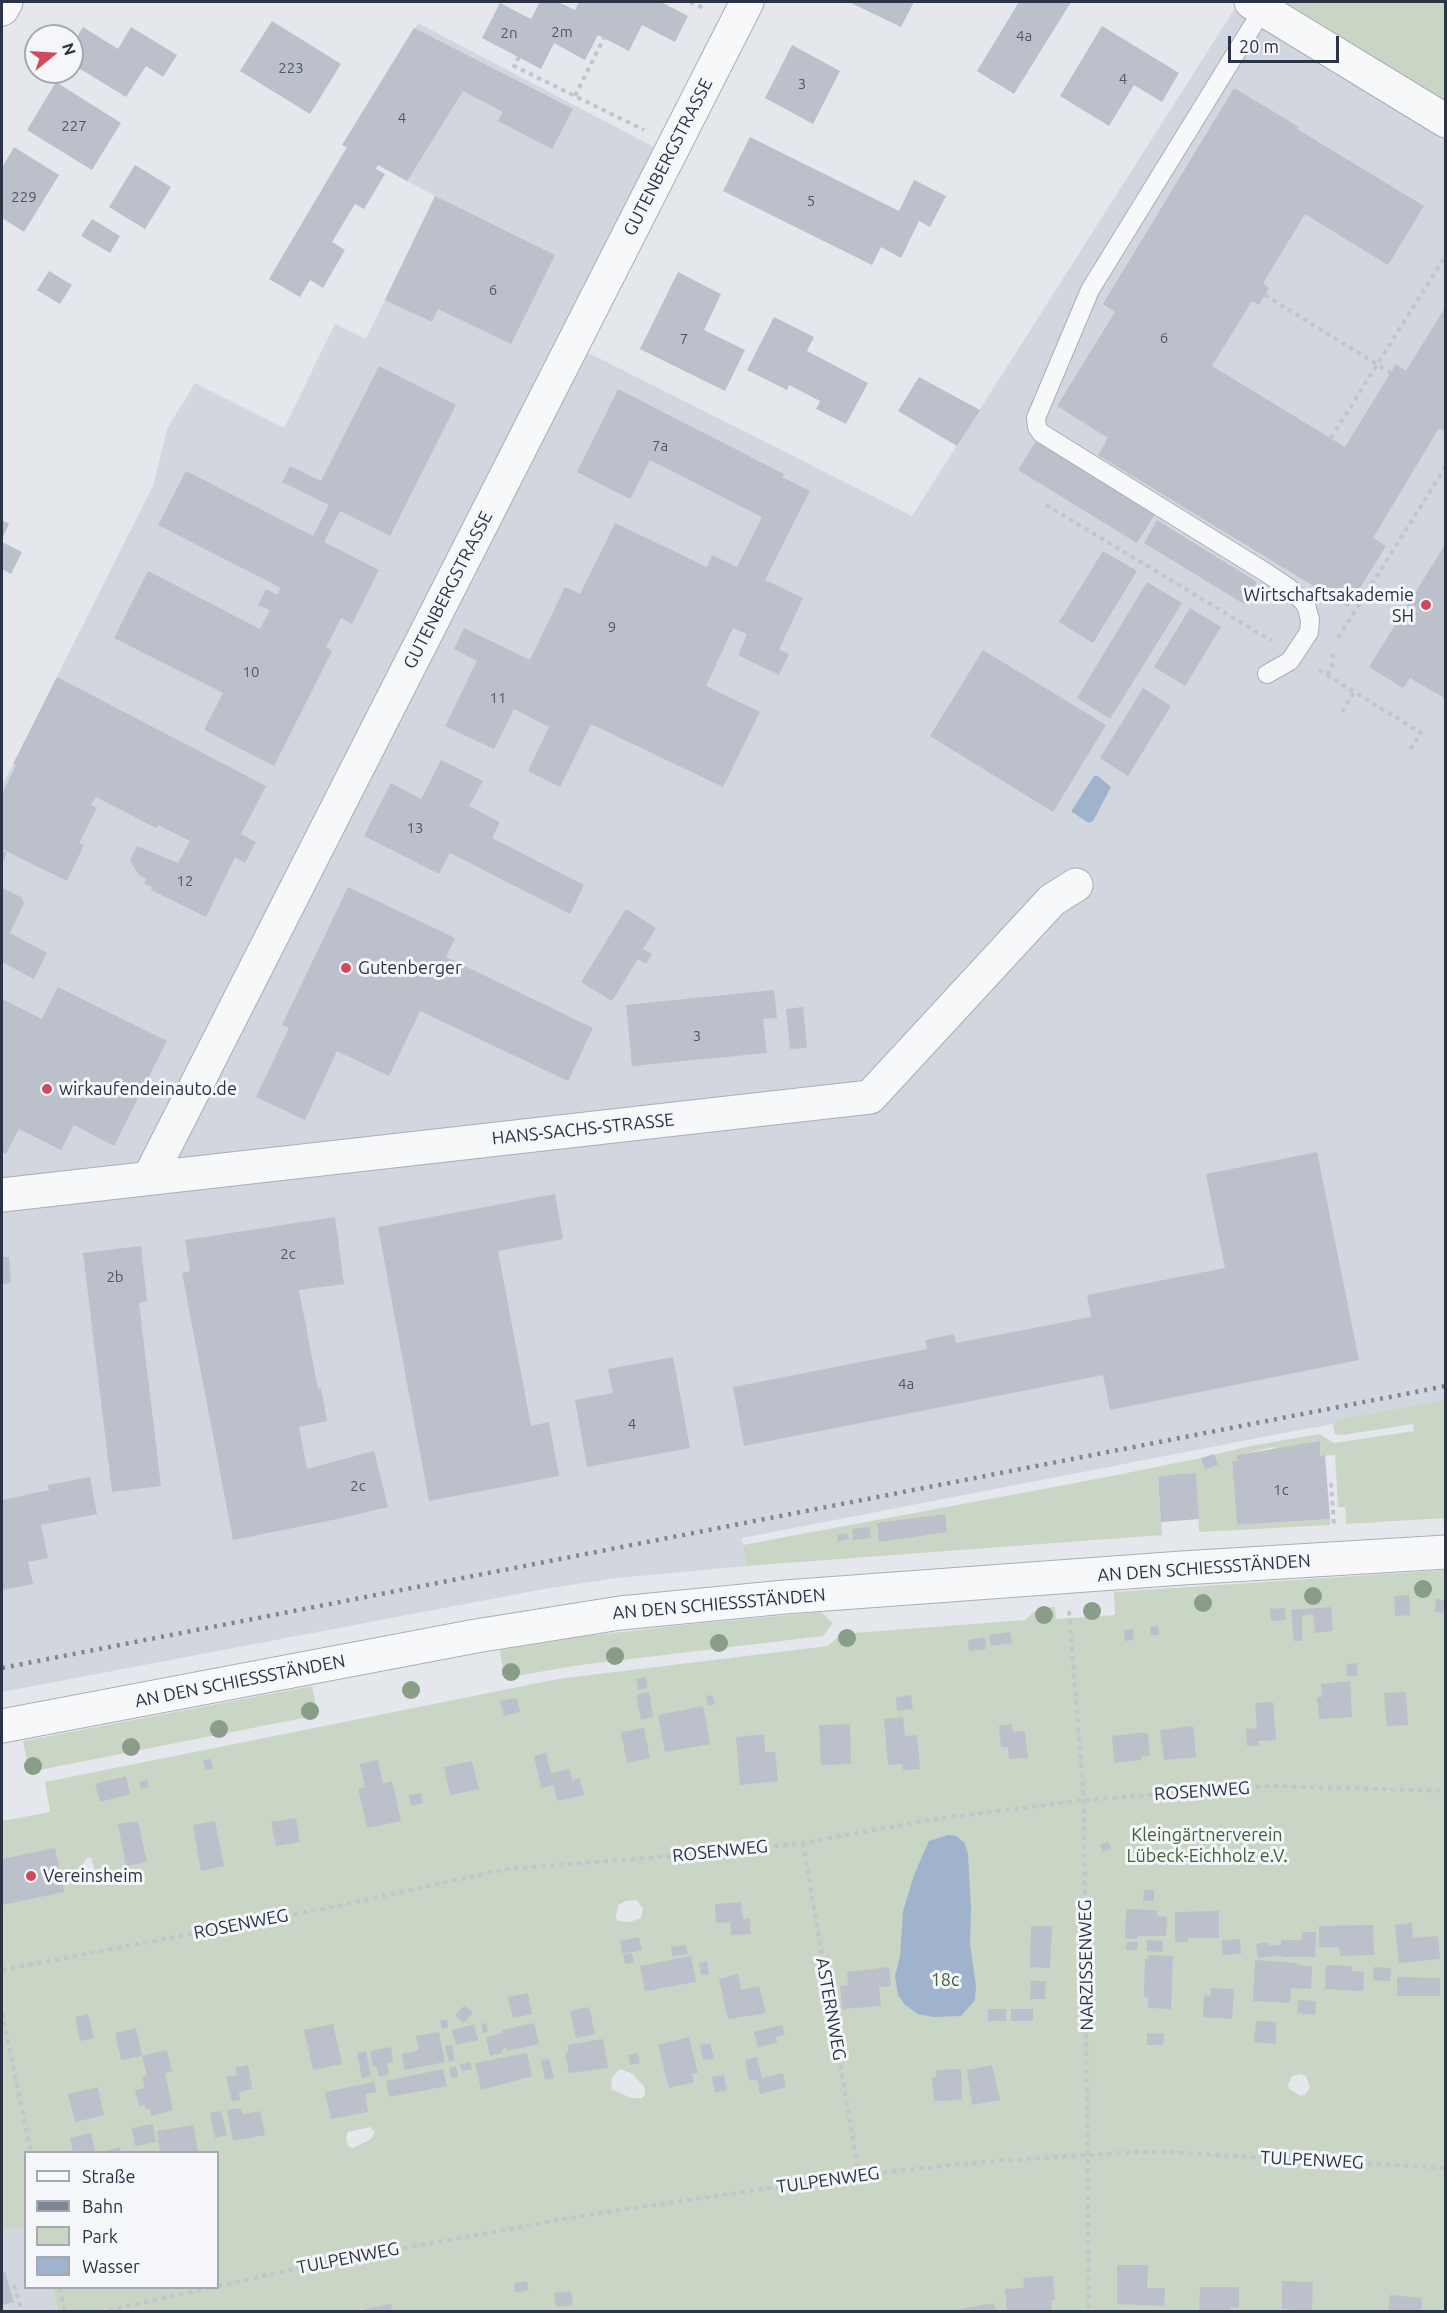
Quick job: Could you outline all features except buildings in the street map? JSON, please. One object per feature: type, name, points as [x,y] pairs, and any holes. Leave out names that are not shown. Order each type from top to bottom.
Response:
[{"type":"street","points":[[2,9],[6,2]]},
{"type":"street","name":"GUTENBERGSTRASSE","points":[[149,1178],[747,2]]},
{"type":"street","points":[[1257,5],[1446,121]]},
{"type":"street","name":"HANS-SACHS-STRASSE","points":[[2,1195],[870,1096],[1052,900],[1076,885]]},
{"type":"street","name":"AN DEN SCHIESSSTÄNDEN","points":[[2,1726],[476,1636],[620,1613],[785,1597],[1182,1568],[1446,1552]]},
{"type":"lane","points":[[1257,5],[1090,290],[1036,418],[1037,427],[1041,433],[1289,588],[1306,605],[1310,620],[1309,632],[1290,661],[1267,674]]},
{"type":"path","points":[[575,96],[604,38]]},
{"type":"path","points":[[591,48],[597,52]]},
{"type":"path","points":[[519,57],[514,66],[675,146]]},
{"type":"path","points":[[1331,438],[1446,255]]},
{"type":"path","points":[[1265,295],[1391,373]]},
{"type":"path","points":[[1328,675],[1332,668],[1333,646],[1446,466]]},
{"type":"path","points":[[1046,505],[1421,733],[1408,753]]},
{"type":"path","points":[[1342,712],[1354,692]]},
{"type":"path","points":[[1331,1483],[1334,1532]]},
{"type":"path","name":"NARZISSENWEG","points":[[1070,1618],[1084,1800],[1089,2312]]},
{"type":"path","name":"ROSENWEG","points":[[2,1970],[337,1906],[507,1869],[803,1843],[928,1820],[1084,1800],[1272,1786],[1446,1791]]},
{"type":"path","name":"ASTERNWEG","points":[[803,1843],[859,2175]]},
{"type":"path","points":[[2,2013],[31,2151]]},
{"type":"path","name":"TULPENWEG","points":[[219,2286],[322,2263],[586,2215],[859,2175],[981,2162],[1088,2155],[1182,2153],[1446,2168]]},
{"type":"path","points":[[14,2285],[22,2312]]},
{"type":"path","points":[[60,2289],[65,2312]]},
{"type":"path","points":[[100,2312],[205,2289]]},
{"type":"shaded area","points":[[1239,2],[1445,121],[1445,1404],[742,1538],[746,1566],[617,1578],[544,1589],[2,1692],[2,786],[153,486],[167,429],[195,383],[284,428],[335,324],[366,339],[435,196],[342,145],[418,23],[669,155],[573,345],[912,516]]},
{"type":"shaded area","points":[[24,2227],[24,2289],[52,2289],[57,2309],[2,2311],[2,2230]]},
{"type":"green space","points":[[1251,2],[1445,2],[1445,121]]},
{"type":"green space","points":[[1445,1400],[1445,1518],[1346,1524],[1345,1507],[1338,1507],[1335,1455],[1320,1456],[1320,1442],[1275,1450],[1274,1447],[1237,1455],[1237,1461],[1232,1462],[1237,1525],[1330,1519],[1330,1525],[1199,1532],[1196,1474],[1158,1476],[1162,1535],[746,1566],[743,1545],[1102,1478],[1250,1446],[1319,1434],[1334,1443],[1414,1431],[1413,1424],[1343,1435],[1335,1434],[1333,1425],[1337,1420]]},
{"type":"green space","name":"Kleingärtnerverein Lübeck-Eichholz e.V.","points":[[1445,1570],[1445,2311],[46,2311],[57,2308],[52,2289],[219,2289],[219,2151],[24,2151],[24,2227],[2,2230],[2,1821],[50,1812],[45,1782],[558,1679],[828,1646],[841,1634],[1025,1620],[1037,1609],[1055,1607],[1056,1619],[1115,1615],[1114,1592]],"holes":[[[91,1857],[95,1871],[90,1876],[86,1876],[82,1866],[86,1859]],[[637,1900],[643,1909],[641,1918],[630,1922],[618,1921],[616,1917],[618,1905],[626,1901]],[[620,2069],[631,2073],[644,2086],[645,2095],[642,2098],[631,2098],[611,2089],[612,2078]],[[1301,2074],[1306,2076],[1310,2087],[1306,2094],[1301,2096],[1289,2089],[1288,2085],[1292,2076]],[[370,2127],[375,2132],[371,2139],[353,2148],[349,2147],[346,2139],[348,2132]]]},
{"type":"green space","points":[[821,1612],[833,1623],[823,1636],[580,1665],[504,1678],[500,1650],[586,1636]]},
{"type":"green space","points":[[312,1686],[318,1715],[29,1772],[23,1741]]},
{"type":"water","points":[[1094,776],[1098,776],[1111,787],[1093,821],[1089,823],[1072,810]]},
{"type":"water","points":[[948,1835],[956,1836],[964,1842],[968,1854],[970,1944],[976,1986],[975,2000],[961,2016],[933,2017],[918,2014],[905,2005],[898,1995],[895,1976],[900,1956],[903,1911],[914,1875],[929,1841]]},
{"type":"railway","points":[[2,1668],[1446,1386]]},
{"type":"place","name":"Wirtschaftsakademie SH","points":[[1426,605]]},
{"type":"place","name":"Gutenberger","points":[[346,968]]},
{"type":"place","name":"wirkaufendeinauto.de","points":[[47,1089]]},
{"type":"place","name":"Vereinsheim","points":[[31,1876]]},
{"type":"park label","name":"18c","points":[[945,1980]]}]
